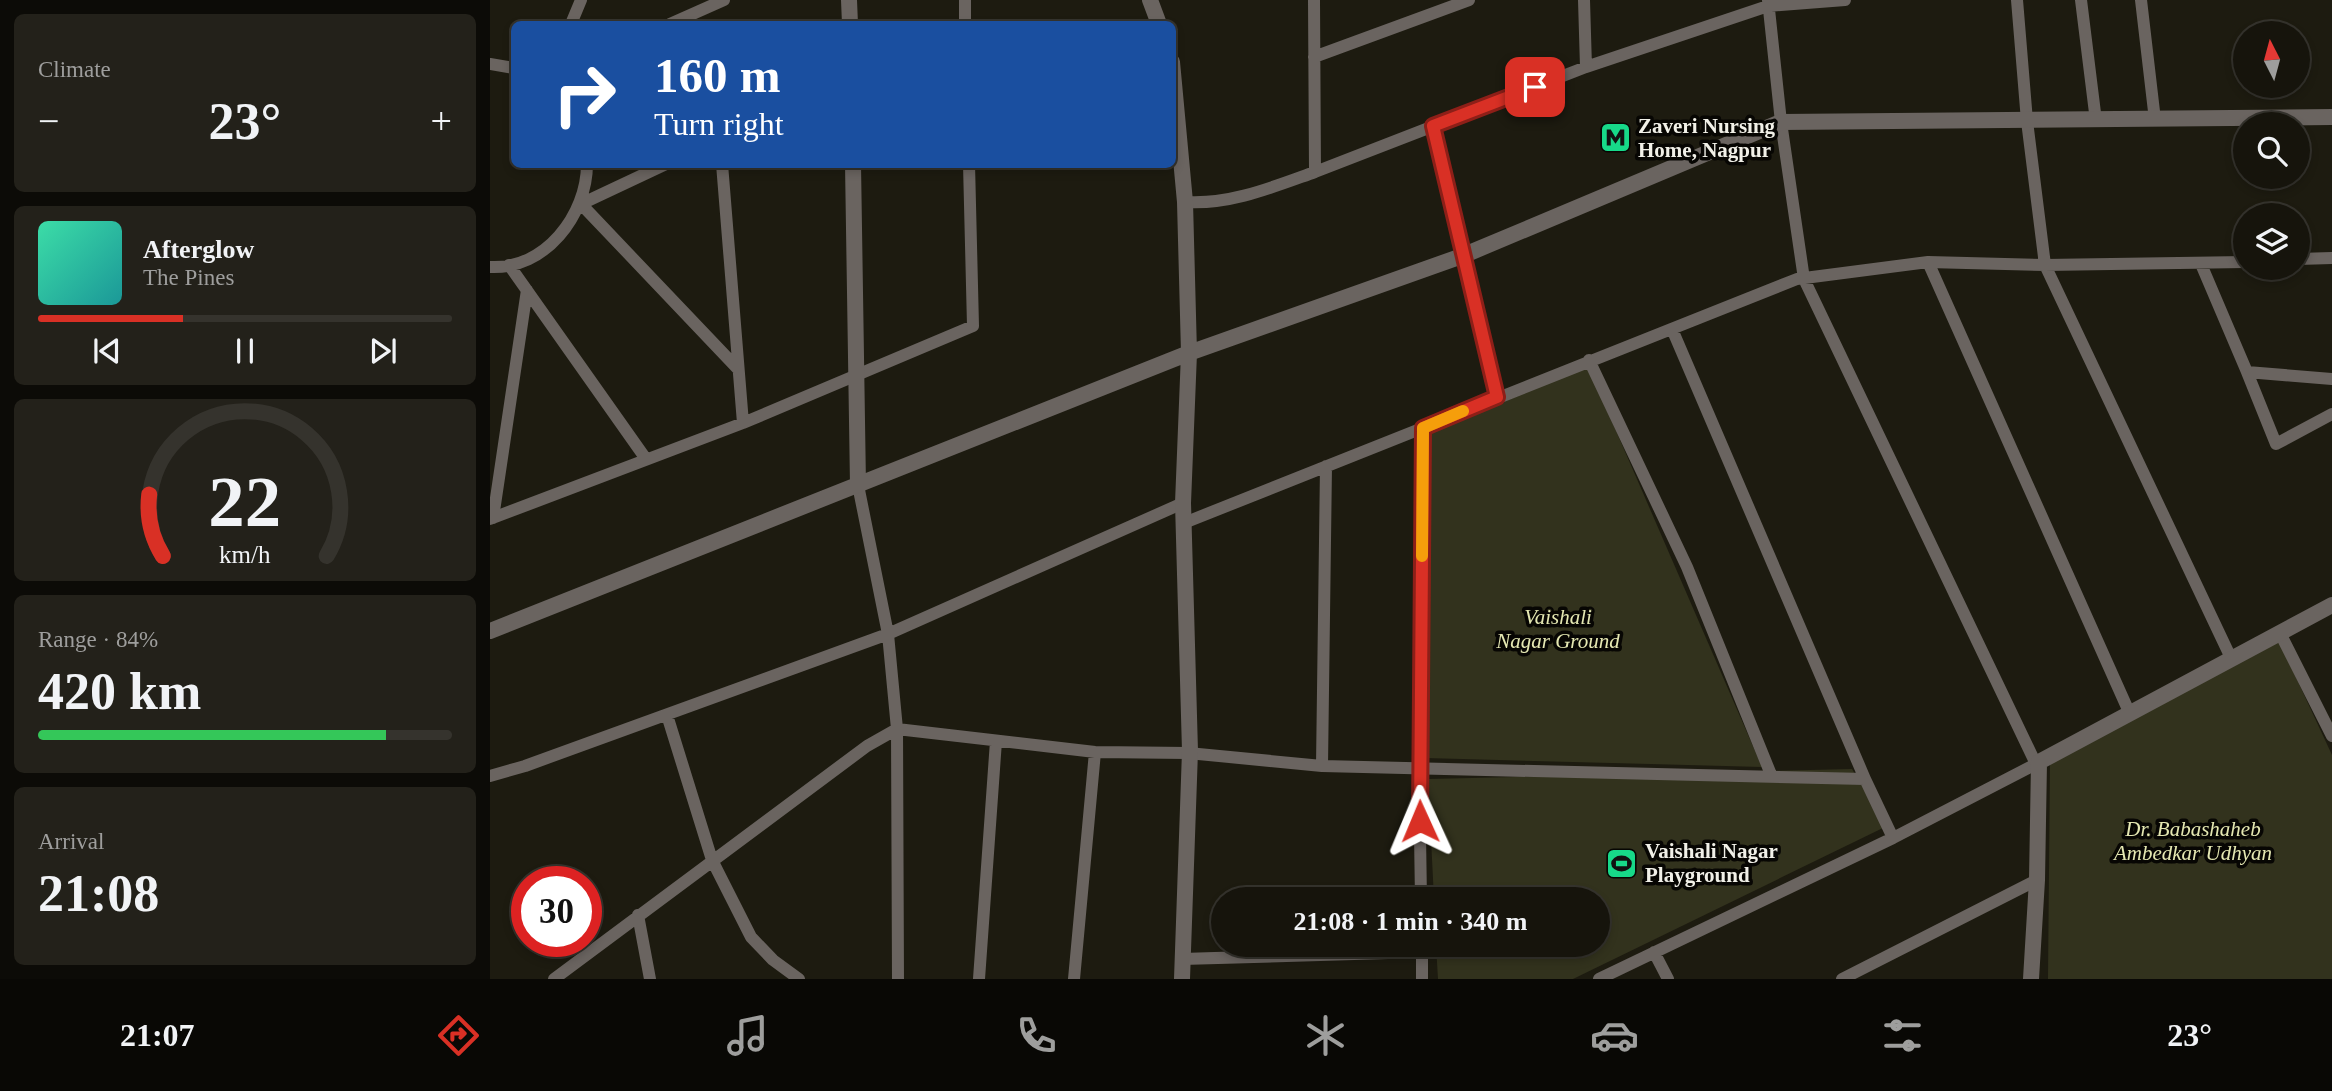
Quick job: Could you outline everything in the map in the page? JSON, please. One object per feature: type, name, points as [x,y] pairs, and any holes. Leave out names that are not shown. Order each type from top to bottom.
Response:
[{"type":"street","points":[[572,21],[581,0]]},
{"type":"street","points":[[677,21],[724,0]]},
{"type":"street","points":[[849,0],[850,21]]},
{"type":"street","points":[[965,0],[965,21]]},
{"type":"street","points":[[1150,0],[1158,21]]},
{"type":"street","points":[[1314,0],[1315,172]]},
{"type":"street","points":[[1314,57],[1469,0]]},
{"type":"street","points":[[1584,0],[1586,67]]},
{"type":"street","points":[[1185,202],[1209,203],[1249,194],[1315,172],[1586,67],[1768,3],[1845,0]]},
{"type":"street","points":[[2017,0],[2027,121],[2045,265],[2231,658]]},
{"type":"street","points":[[2081,0],[2096,121]]},
{"type":"street","points":[[2141,0],[2155,120]]},
{"type":"street","points":[[1768,3],[1781,122],[1804,279],[2037,763],[2037,880],[2031,979]]},
{"type":"street","points":[[490,64],[511,68]]},
{"type":"street","points":[[1176,105],[1185,202],[1189,353],[1183,503],[1188,753],[1182,979]]},
{"type":"street","points":[[490,631],[1189,353],[1462,256],[1781,122],[2332,117]]},
{"type":"street","points":[[1433,126],[1497,397]]},
{"type":"street","points":[[490,267],[528,259],[556,240],[581,204],[587,168]]},
{"type":"street","points":[[581,204],[658,168]]},
{"type":"street","points":[[722,168],[743,423]]},
{"type":"street","points":[[853,168],[858,485],[888,634],[897,729],[898,979]]},
{"type":"street","points":[[527,290],[491,518],[743,423],[973,326],[969,168]]},
{"type":"street","points":[[581,204],[738,369]]},
{"type":"street","points":[[2310,259],[2332,258]]},
{"type":"street","points":[[1928,262],[2130,714]]},
{"type":"street","points":[[1184,523],[1797,279],[1928,262],[2045,265],[2233,263]]},
{"type":"street","points":[[2201,264],[2276,444],[2332,414]]},
{"type":"street","points":[[509,265],[646,459]]},
{"type":"street","points":[[1672,329],[1865,779],[1893,838]]},
{"type":"street","points":[[1588,360],[1687,567],[1772,777]]},
{"type":"street","points":[[2246,372],[2332,379]]},
{"type":"street","points":[[1421,887],[1419,768],[1423,428]]},
{"type":"street","points":[[1322,766],[1326,466]]},
{"type":"street","points":[[490,776],[525,766],[888,634],[1183,503]]},
{"type":"street","points":[[1599,979],[1893,838],[2332,606]]},
{"type":"street","points":[[2280,633],[2332,736]]},
{"type":"street","points":[[667,715],[712,860],[751,937],[773,960],[799,979]]},
{"type":"street","points":[[554,979],[867,746],[897,729],[1095,752],[1188,753],[1322,766],[1865,779]]},
{"type":"street","points":[[979,979],[996,741]]},
{"type":"street","points":[[1074,979],[1095,752]]},
{"type":"street","points":[[1842,979],[2037,880]]},
{"type":"street","points":[[638,915],[650,979]]},
{"type":"street","points":[[1654,953],[1668,979]]},
{"type":"street","points":[[1182,959],[1230,957]]},
{"type":"street","points":[[1422,957],[1422,979]]},
{"type":"green space","name":"Vaishali Nagar Ground","points":[[1587,364],[1762,767],[1425,758],[1425,428]]},
{"type":"green space","name":"Dr. Babashaheb Ambedkar Udhyan","points":[[2279,641],[2332,755],[2332,979],[2048,979],[2050,761]]},
{"type":"green space","name":"Vaishali Nagar Playground","points":[[1852,769],[1887,826],[1573,979],[1438,979],[1437,957],[1610,957],[1610,887],[1433,887],[1428,779]]},
{"type":"slow traffic","points":[[1422,556],[1423,428],[1463,411]]},
{"type":"place","name":"Zaveri Nursing Home, Nagpur","points":[[1615,138]]},
{"type":"place","name":"Vaishali Nagar Playground","points":[[1622,863]]},
{"type":"route","points":[[1420,821],[1423,428],[1497,397],[1433,126],[1535,87]]}]
